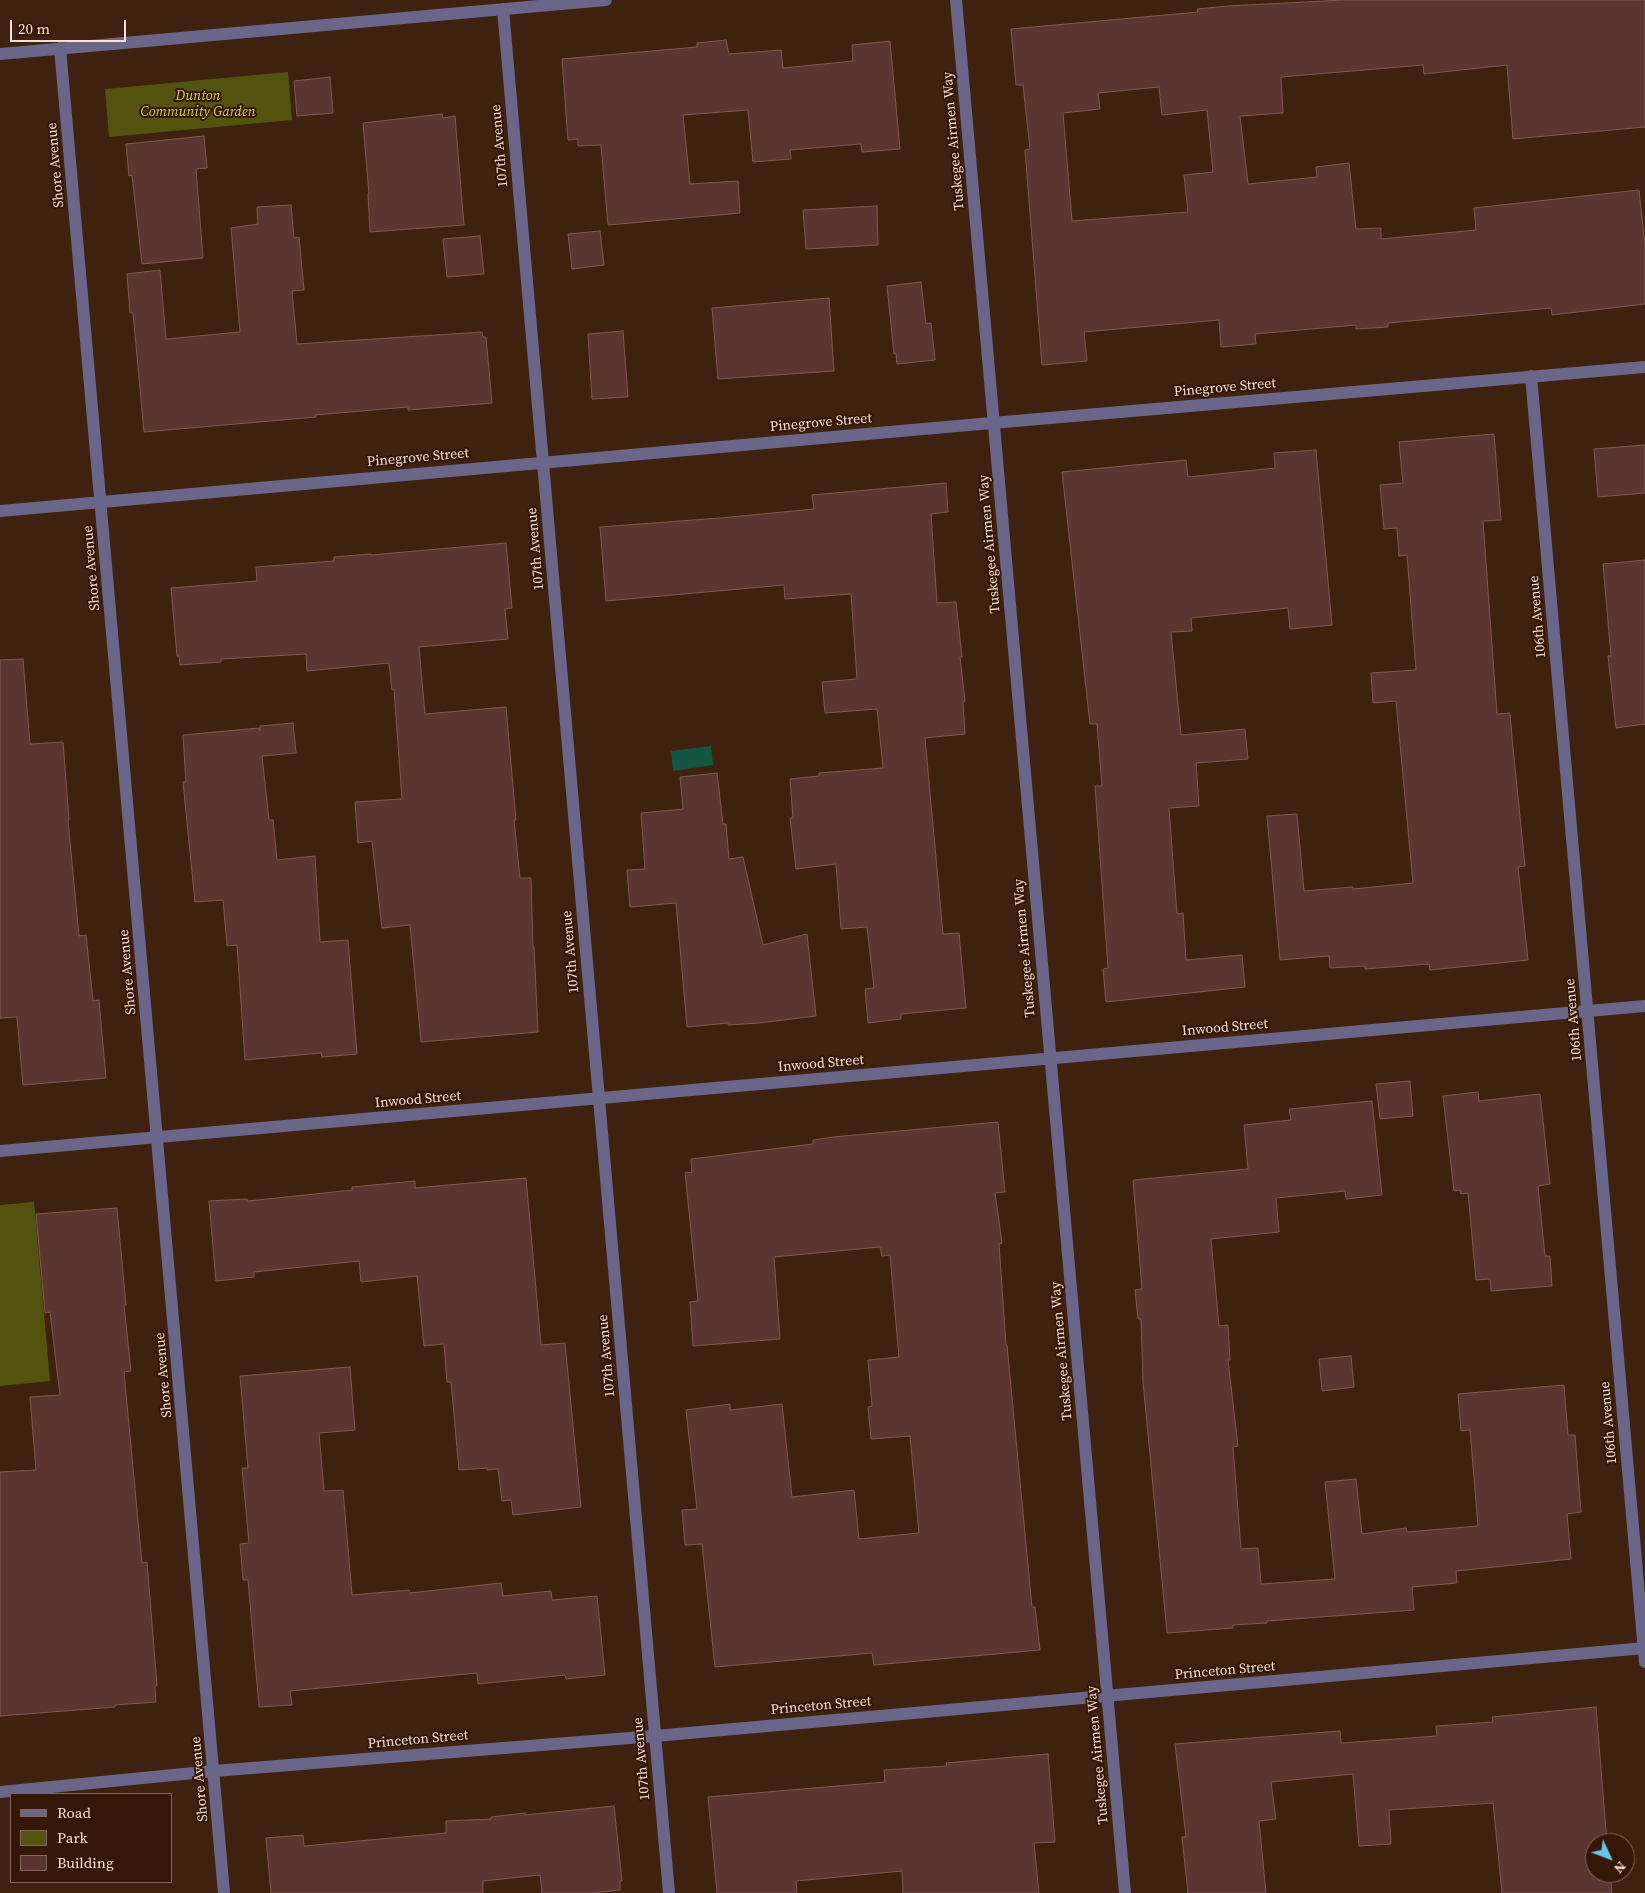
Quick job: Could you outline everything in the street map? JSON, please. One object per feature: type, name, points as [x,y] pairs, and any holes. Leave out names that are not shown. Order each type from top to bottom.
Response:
[{"type":"street","points":[[0,54],[606,0]]},
{"type":"street","name":"Tuskegee Airmen Way","points":[[956,0],[1125,1893]]},
{"type":"street","name":"107th Avenue","points":[[503,9],[669,1893]]},
{"type":"street","name":"Shore Avenue","points":[[60,48],[224,1893]]},
{"type":"street","name":"Pinegrove Street","points":[[0,511],[1645,367]]},
{"type":"street","name":"106th Avenue","points":[[1531,376],[1645,1662]]},
{"type":"street","name":"Inwood Street","points":[[0,1151],[1645,1006]]},
{"type":"street","name":"Princeton Street","points":[[0,1792],[214,1772],[1107,1697],[1644,1648]]},
{"type":"green space","name":"Dunton Community Garden","points":[[288,72],[292,120],[109,137],[105,89]]},
{"type":"green space","points":[[34,1202],[50,1381],[0,1386],[0,1205]]},
{"type":"shaded area","points":[[711,746],[713,765],[673,771],[671,751]]},
{"type":"building","points":[[1343,0],[1645,0],[1645,127],[1513,139],[1507,65],[1424,74],[1423,65],[1281,77],[1283,113],[1240,116],[1248,184],[1317,177],[1316,167],[1349,163],[1356,229],[1381,228],[1381,239],[1476,230],[1474,208],[1639,190],[1645,246],[1645,304],[1552,315],[1551,308],[1388,323],[1388,327],[1356,329],[1356,325],[1255,334],[1256,344],[1221,347],[1219,320],[1084,332],[1087,361],[1042,365],[1025,150],[1030,149],[1023,85],[1016,85],[1011,29],[1198,12],[1197,9]],"holes":[[[1159,87],[1162,115],[1207,110],[1213,172],[1184,175],[1188,212],[1072,221],[1063,113],[1100,109],[1098,93]]]},
{"type":"building","points":[[726,40],[729,54],[781,50],[783,68],[853,61],[852,45],[890,41],[900,149],[862,152],[861,144],[790,150],[791,159],[753,162],[748,110],[683,115],[690,184],[738,181],[740,213],[608,225],[601,145],[578,146],[578,139],[568,140],[562,59],[697,47],[697,43]]},
{"type":"building","points":[[330,77],[333,113],[297,116],[294,81]]},
{"type":"building","points":[[442,114],[443,118],[455,116],[464,225],[370,232],[363,123]]},
{"type":"building","points":[[204,136],[207,168],[196,169],[203,258],[142,264],[132,175],[129,176],[126,144]]},
{"type":"building","points":[[291,205],[294,238],[299,237],[304,290],[292,291],[297,344],[482,332],[483,337],[486,337],[492,403],[408,410],[408,407],[144,432],[133,313],[130,313],[127,274],[160,270],[166,339],[240,332],[231,228],[258,224],[257,207]]},
{"type":"building","points":[[877,206],[878,245],[806,249],[803,210]]},
{"type":"building","points":[[600,231],[604,265],[572,269],[568,234]]},
{"type":"building","points":[[480,236],[484,274],[447,277],[443,239]]},
{"type":"building","points":[[921,282],[926,324],[931,323],[935,360],[897,364],[896,353],[894,354],[887,286]]},
{"type":"building","points":[[829,298],[834,371],[718,379],[712,308]]},
{"type":"building","points":[[623,331],[628,397],[592,399],[588,334]]},
{"type":"building","points":[[1494,434],[1501,520],[1483,521],[1497,714],[1510,713],[1525,866],[1518,867],[1528,960],[1430,970],[1429,964],[1365,969],[1365,966],[1330,968],[1329,956],[1280,960],[1267,816],[1297,814],[1304,891],[1353,887],[1353,889],[1413,883],[1396,701],[1373,703],[1371,673],[1416,670],[1407,555],[1399,556],[1397,528],[1384,529],[1380,485],[1403,483],[1399,442]]},
{"type":"building","points":[[1645,445],[1645,493],[1598,497],[1594,449]]},
{"type":"building","points":[[1316,450],[1332,625],[1290,629],[1288,608],[1191,618],[1192,631],[1171,632],[1181,735],[1245,729],[1248,759],[1196,763],[1199,806],[1169,808],[1177,914],[1183,913],[1186,960],[1242,955],[1245,987],[1106,1002],[1103,969],[1108,968],[1095,786],[1102,786],[1097,724],[1090,724],[1062,472],[1186,460],[1188,477],[1275,468],[1274,453]]},
{"type":"building","points":[[946,483],[948,512],[931,514],[937,603],[956,602],[965,701],[963,702],[965,734],[925,738],[943,934],[959,933],[966,1008],[901,1014],[901,1019],[868,1023],[865,989],[874,988],[867,927],[841,929],[836,864],[796,869],[790,818],[793,818],[790,779],[819,776],[819,773],[883,768],[877,709],[825,713],[822,682],[857,679],[851,594],[785,599],[784,585],[606,601],[600,527],[814,509],[812,495]]},
{"type":"building","points":[[506,543],[512,608],[505,609],[508,639],[419,647],[425,714],[506,707],[520,878],[531,878],[538,1032],[421,1042],[410,925],[382,928],[372,841],[358,843],[355,802],[402,799],[394,689],[392,690],[389,663],[307,671],[306,654],[221,659],[221,662],[180,665],[179,656],[177,656],[171,588],[257,581],[256,567],[334,561],[334,557]]},
{"type":"building","points":[[1645,560],[1645,724],[1616,728],[1608,656],[1611,656],[1603,564]]},
{"type":"building","points":[[23,659],[30,744],[63,742],[79,936],[86,935],[93,1001],[99,1000],[106,1078],[23,1085],[17,1017],[0,1018],[0,660]]},
{"type":"building","points":[[293,723],[296,753],[262,756],[269,820],[273,820],[277,860],[315,856],[320,942],[348,940],[357,1054],[322,1057],[321,1053],[245,1060],[237,945],[227,946],[223,900],[195,902],[183,782],[186,782],[183,735],[259,728],[260,731],[260,726]]},
{"type":"building","points":[[717,773],[723,824],[726,824],[729,859],[743,857],[763,945],[807,934],[816,1016],[759,1023],[728,1025],[728,1023],[687,1027],[676,903],[630,907],[627,870],[645,869],[641,813],[683,809],[680,777]]},
{"type":"building","points":[[1410,1081],[1413,1116],[1380,1119],[1376,1084]]},
{"type":"building","points":[[1478,1092],[1479,1101],[1540,1094],[1550,1184],[1538,1186],[1545,1256],[1550,1256],[1552,1286],[1491,1291],[1490,1279],[1476,1280],[1468,1193],[1461,1194],[1460,1190],[1454,1191],[1443,1096]]},
{"type":"building","points":[[1372,1101],[1382,1195],[1346,1199],[1345,1191],[1276,1198],[1279,1232],[1211,1239],[1219,1326],[1228,1325],[1230,1360],[1228,1360],[1238,1446],[1233,1447],[1241,1549],[1258,1548],[1261,1584],[1335,1579],[1325,1482],[1356,1479],[1362,1534],[1406,1528],[1407,1532],[1478,1526],[1470,1430],[1461,1431],[1458,1394],[1564,1385],[1568,1435],[1575,1435],[1581,1512],[1567,1514],[1571,1559],[1456,1571],[1457,1583],[1412,1587],[1414,1610],[1267,1621],[1267,1623],[1233,1625],[1233,1628],[1167,1633],[1143,1382],[1141,1319],[1138,1319],[1135,1290],[1142,1289],[1133,1180],[1248,1169],[1244,1125],[1291,1120],[1289,1109]]},
{"type":"building","points":[[998,1122],[1005,1192],[995,1193],[1002,1243],[999,1244],[1006,1345],[1032,1607],[1035,1607],[1040,1650],[874,1665],[872,1653],[715,1667],[702,1544],[685,1545],[682,1510],[697,1509],[686,1410],[730,1404],[730,1410],[782,1404],[792,1497],[854,1490],[859,1539],[919,1533],[910,1436],[871,1439],[868,1407],[872,1406],[868,1360],[899,1357],[890,1255],[882,1256],[880,1247],[774,1257],[780,1339],[693,1346],[690,1302],[698,1301],[685,1172],[692,1173],[691,1159],[813,1144],[813,1140],[833,1137]]},
{"type":"building","points":[[526,1178],[541,1345],[565,1343],[581,1507],[513,1515],[511,1500],[502,1501],[498,1469],[459,1470],[451,1382],[447,1382],[444,1344],[424,1346],[417,1276],[361,1282],[359,1261],[254,1272],[254,1277],[216,1281],[209,1201],[247,1199],[248,1201],[352,1190],[352,1187],[415,1181],[415,1188]]},
{"type":"building","points":[[117,1208],[131,1371],[124,1372],[142,1563],[147,1562],[157,1685],[155,1687],[156,1702],[0,1716],[0,1472],[36,1470],[30,1397],[60,1395],[50,1312],[45,1313],[36,1214]]},
{"type":"building","points":[[1351,1356],[1354,1387],[1322,1391],[1319,1359]]},
{"type":"building","points":[[350,1367],[355,1430],[319,1433],[324,1491],[343,1490],[352,1595],[409,1590],[410,1593],[501,1583],[503,1596],[551,1591],[552,1600],[597,1596],[605,1675],[566,1679],[565,1675],[478,1684],[477,1673],[290,1691],[292,1705],[259,1707],[248,1580],[243,1580],[240,1544],[249,1543],[242,1468],[248,1468],[240,1376]]},
{"type":"building","points":[[1596,1707],[1606,1833],[1585,1833],[1585,1883],[1611,1883],[1612,1893],[1502,1893],[1493,1803],[1389,1810],[1391,1844],[1359,1846],[1353,1774],[1271,1782],[1276,1819],[1259,1821],[1266,1893],[1188,1893],[1182,1837],[1186,1837],[1175,1744],[1340,1731],[1341,1743],[1437,1736],[1436,1726],[1493,1722],[1492,1717]]},
{"type":"building","points":[[1048,1754],[1055,1842],[1034,1843],[1039,1893],[903,1893],[902,1871],[796,1881],[797,1893],[717,1893],[708,1797],[885,1782],[884,1770],[947,1766],[946,1763]]},
{"type":"building","points":[[614,1806],[622,1881],[620,1881],[620,1890],[593,1893],[542,1893],[540,1875],[483,1881],[483,1893],[271,1893],[266,1838],[303,1835],[304,1846],[446,1833],[446,1821],[491,1819],[491,1817],[525,1813],[525,1815]]}]
